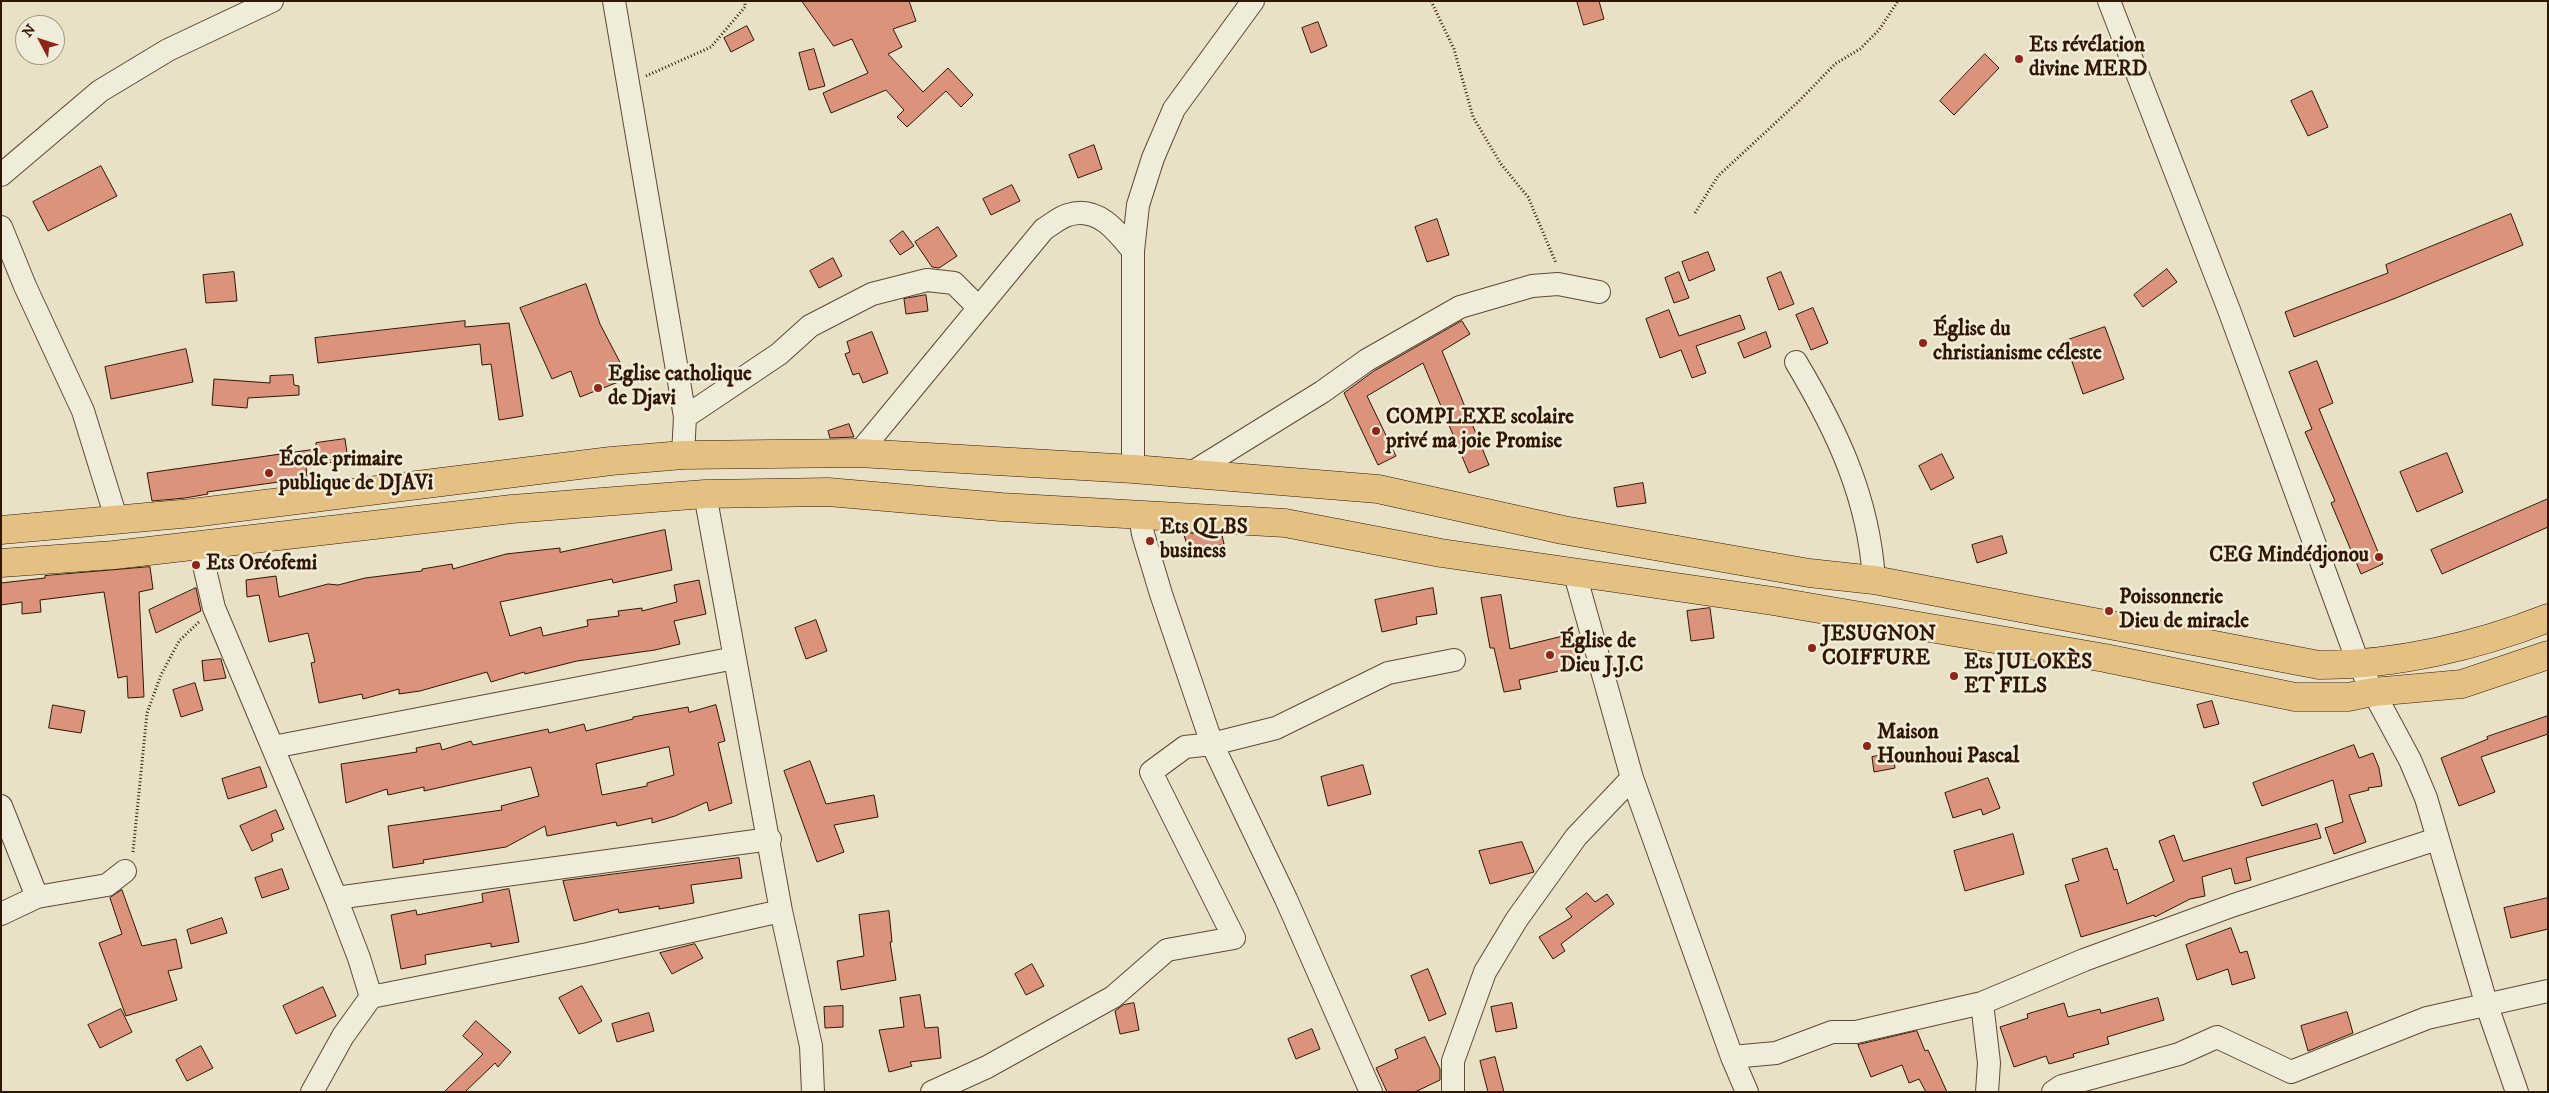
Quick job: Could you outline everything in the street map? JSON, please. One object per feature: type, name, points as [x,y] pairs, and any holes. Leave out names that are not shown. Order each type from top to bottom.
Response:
[{"type":"main road","points":[[1,530],[117,521],[611,461],[684,455],[859,453],[1133,469],[1188,475],[1378,489],[1563,530],[1809,573],[1874,580],[2319,665],[2359,665],[2461,646],[2548,618]]},
{"type":"main road","points":[[1,563],[114,555],[512,509],[705,494],[828,492],[1001,507],[1285,523],[1440,553],[1575,574],[1773,601],[2086,655],[2295,697],[2348,697],[2373,692],[2462,684],[2548,655]]},
{"type":"street","points":[[1,174],[100,91],[168,50],[272,1]]},
{"type":"street","points":[[614,1],[685,416],[684,455]]},
{"type":"street","points":[[1133,469],[1133,251],[1138,205],[1153,158],[1174,109],[1253,1]]},
{"type":"street","points":[[2109,1],[2229,310],[2359,665],[2426,798],[2487,1006],[2517,1092]]},
{"type":"street","points":[[859,453],[928,372],[978,307],[1044,229],[1068,215],[1089,213],[1111,225],[1133,251]]},
{"type":"street","points":[[1,227],[25,286],[83,411],[117,521]]},
{"type":"street","points":[[685,416],[779,354],[810,326],[872,294],[927,280],[954,283],[978,307]]},
{"type":"street","points":[[1188,475],[1322,392],[1367,360],[1460,307],[1532,286],[1558,284],[1599,292]]},
{"type":"street","points":[[1796,362],[1821,405],[1863,505],[1872,543],[1874,580]]},
{"type":"street","points":[[705,494],[734,658],[770,839],[781,911],[811,1046],[813,1092]]},
{"type":"street","points":[[1140,516],[1143,534],[1160,594],[1212,744],[1286,899],[1372,1092]]},
{"type":"street","points":[[199,544],[214,608],[336,898],[359,958],[371,997]]},
{"type":"street","points":[[1575,574],[1632,778],[1732,1057],[1747,1092]]},
{"type":"street","points":[[273,747],[734,658]]},
{"type":"street","points":[[932,1092],[987,1067],[1113,997],[1167,950],[1234,938],[1151,772],[1185,747],[1212,744],[1276,728],[1388,673],[1454,660]]},
{"type":"street","points":[[1453,1092],[1454,1061],[1485,972],[1517,919],[1576,837],[1632,778]]},
{"type":"street","points":[[1,806],[37,897]]},
{"type":"street","points":[[336,898],[770,839]]},
{"type":"street","points":[[1732,1057],[1776,1054],[1832,1032],[1856,1032],[1982,1003],[2084,960],[2234,905],[2437,839]]},
{"type":"street","points":[[1,914],[37,897],[106,886],[125,870]]},
{"type":"street","points":[[312,1092],[343,1036],[371,997],[588,954],[781,911]]},
{"type":"street","points":[[2053,1092],[2062,1086],[2179,1054],[2217,1037],[2291,1072],[2427,1018],[2548,991]]},
{"type":"street","points":[[1982,1003],[1989,1063],[1987,1092]]},
{"type":"path","points":[[627,84],[712,47],[745,7],[745,1]]},
{"type":"path","points":[[1431,1],[1454,49],[1473,117],[1501,164],[1528,197],[1556,261],[1558,284]]},
{"type":"path","points":[[1695,213],[1718,176],[1798,102],[1835,64],[1860,49],[1879,30],[1898,1]]},
{"type":"path","points":[[125,870],[134,848],[148,713],[161,674],[179,641],[214,608]]},
{"type":"building","points":[[802,1],[909,1],[916,21],[893,29],[902,47],[888,54],[923,92],[948,68],[973,95],[961,107],[946,91],[907,127],[897,117],[904,110],[886,90],[831,113],[823,93],[868,73],[852,39],[834,46]]},
{"type":"building","points":[[1577,1],[1599,1],[1604,19],[1584,25]]},
{"type":"building","points":[[1318,22],[1327,46],[1311,53],[1302,28]]},
{"type":"building","points":[[747,26],[754,40],[731,52],[724,38]]},
{"type":"building","points":[[814,49],[825,86],[809,90],[799,53]]},
{"type":"building","points":[[1985,54],[1999,68],[1954,115],[1940,101]]},
{"type":"building","points":[[2312,91],[2328,127],[2308,136],[2291,101]]},
{"type":"building","points":[[1094,145],[1102,169],[1078,178],[1069,155]]},
{"type":"building","points":[[101,166],[117,196],[48,231],[33,202]]},
{"type":"building","points":[[1012,185],[1020,201],[991,215],[983,199]]},
{"type":"building","points":[[2511,214],[2523,245],[2396,298],[2294,337],[2285,312],[2388,273],[2386,265]]},
{"type":"building","points":[[1437,219],[1449,255],[1427,262],[1415,227]]},
{"type":"building","points":[[938,227],[957,256],[939,268],[932,267],[915,242]]},
{"type":"building","points":[[903,231],[914,246],[900,255],[890,241]]},
{"type":"building","points":[[1708,252],[1715,270],[1689,281],[1682,262]]},
{"type":"building","points":[[833,258],[842,276],[819,288],[810,271]]},
{"type":"building","points":[[2167,269],[2177,282],[2143,307],[2134,295]]},
{"type":"building","points":[[234,272],[237,301],[206,303],[203,275]]},
{"type":"building","points":[[1679,272],[1689,298],[1674,303],[1665,278]]},
{"type":"building","points":[[1781,272],[1794,304],[1779,310],[1767,278]]},
{"type":"building","points":[[586,284],[600,324],[624,370],[618,373],[621,381],[580,397],[571,371],[552,379],[520,308]]},
{"type":"building","points":[[926,295],[928,311],[906,314],[904,299]]},
{"type":"building","points":[[1813,308],[1828,343],[1811,350],[1796,315]]},
{"type":"building","points":[[1669,310],[1679,336],[1740,315],[1745,329],[1696,346],[1706,373],[1692,378],[1681,350],[1660,358],[1646,319]]},
{"type":"building","points":[[465,321],[465,327],[509,323],[523,416],[499,420],[491,364],[482,365],[480,344],[318,363],[315,338]]},
{"type":"building","points":[[1462,321],[1470,334],[1442,351],[1489,465],[1469,473],[1423,363],[1367,396],[1396,456],[1378,465],[1344,393],[1374,371]]},
{"type":"building","points":[[2105,327],[2124,379],[2083,394],[2065,341]]},
{"type":"building","points":[[872,332],[888,373],[863,383],[859,373],[853,375],[845,354],[850,352],[847,342]]},
{"type":"building","points":[[1766,332],[1771,347],[1744,358],[1738,343]]},
{"type":"building","points":[[186,349],[193,382],[111,399],[105,367]]},
{"type":"building","points":[[2317,361],[2333,403],[2319,409],[2383,564],[2361,574],[2331,503],[2335,501],[2305,432],[2312,429],[2289,372]]},
{"type":"building","points":[[293,375],[294,385],[299,386],[299,395],[248,398],[247,408],[212,405],[214,379],[270,383],[270,376]]},
{"type":"building","points":[[849,424],[854,437],[830,438],[828,431]]},
{"type":"building","points":[[345,439],[348,460],[306,466],[307,478],[207,492],[208,494],[185,498],[152,501],[147,473],[316,449],[316,443]]},
{"type":"building","points":[[2447,453],[2463,492],[2417,512],[2400,472]]},
{"type":"building","points":[[1942,454],[1954,478],[1931,490],[1919,466]]},
{"type":"building","points":[[1643,483],[1646,503],[1617,507],[1614,488]]},
{"type":"building","points":[[2548,499],[2548,527],[2442,574],[2431,550]]},
{"type":"building","points":[[665,530],[672,570],[613,583],[612,579],[500,602],[510,636],[541,627],[543,636],[588,626],[587,620],[619,616],[618,611],[642,608],[642,611],[677,602],[674,585],[699,580],[706,614],[674,621],[680,644],[655,650],[577,661],[525,674],[524,672],[491,682],[487,672],[420,691],[399,694],[399,689],[363,699],[362,694],[319,703],[311,663],[315,662],[308,633],[269,642],[259,595],[247,597],[246,580],[276,576],[279,597],[328,584],[338,585],[365,578],[422,571],[422,569],[452,564],[453,569],[506,554],[560,548],[560,552]]},
{"type":"building","points":[[1191,533],[1222,535],[1224,544],[1190,554],[1184,535]]},
{"type":"building","points":[[2002,536],[2007,553],[1977,563],[1972,545]]},
{"type":"building","points":[[150,567],[153,589],[139,592],[144,697],[128,698],[127,676],[118,678],[104,592],[40,600],[41,612],[22,614],[22,602],[1,605],[1,583],[45,578],[45,576]]},
{"type":"building","points":[[196,588],[201,611],[156,633],[149,610]]},
{"type":"building","points":[[1433,588],[1437,614],[1416,617],[1417,624],[1382,632],[1375,600]]},
{"type":"building","points":[[1501,595],[1510,649],[1575,633],[1582,666],[1519,680],[1521,689],[1504,692],[1494,648],[1490,648],[1481,598]]},
{"type":"building","points":[[1710,608],[1714,638],[1691,641],[1687,611]]},
{"type":"building","points":[[816,620],[827,651],[806,659],[795,628]]},
{"type":"building","points":[[221,659],[226,678],[204,681],[202,661]]},
{"type":"building","points":[[195,683],[203,710],[181,717],[173,690]]},
{"type":"building","points":[[2212,701],[2219,724],[2204,728],[2197,705]]},
{"type":"building","points":[[53,705],[85,711],[81,733],[49,728]]},
{"type":"building","points":[[716,705],[725,741],[718,743],[732,803],[709,811],[707,802],[675,816],[652,823],[652,818],[617,826],[616,822],[547,836],[545,826],[506,847],[423,860],[424,863],[393,868],[388,826],[502,810],[501,806],[539,796],[531,767],[424,791],[424,787],[388,795],[387,789],[346,803],[341,764],[417,752],[416,748],[440,743],[442,750],[471,741],[473,745],[548,729],[549,733],[584,724],[586,731],[633,719],[633,717],[688,707],[689,712]],"holes":[[[669,747],[674,775],[647,783],[647,786],[602,795],[596,764]]]},
{"type":"building","points":[[2548,716],[2548,734],[2481,757],[2495,792],[2459,806],[2441,758],[2488,739],[2487,737]]},
{"type":"building","points":[[2354,745],[2359,758],[2373,753],[2379,768],[2382,786],[2368,788],[2369,790],[2349,795],[2366,842],[2334,854],[2325,828],[2343,822],[2333,780],[2262,806],[2253,783]]},
{"type":"building","points":[[1893,753],[1895,768],[1874,772],[1872,757]]},
{"type":"building","points":[[810,761],[826,804],[874,795],[878,817],[834,825],[844,852],[817,862],[784,771]]},
{"type":"building","points":[[1363,765],[1371,794],[1328,806],[1321,777]]},
{"type":"building","points":[[260,767],[267,787],[228,799],[222,779]]},
{"type":"building","points":[[1988,778],[2000,808],[1983,815],[1981,809],[1953,818],[1945,793]]},
{"type":"building","points":[[276,810],[284,829],[271,834],[273,841],[252,851],[240,826]]},
{"type":"building","points":[[2317,824],[2321,838],[2246,858],[2251,880],[2235,884],[2231,868],[2202,877],[2205,896],[2190,899],[2155,917],[2154,915],[2081,937],[2065,885],[2079,881],[2072,859],[2107,848],[2114,870],[2117,869],[2127,904],[2174,881],[2159,841],[2174,835],[2183,861]]},
{"type":"building","points":[[2013,834],[2024,874],[1965,891],[1954,851]]},
{"type":"building","points":[[1522,842],[1534,872],[1490,884],[1479,851]]},
{"type":"building","points":[[739,858],[742,878],[691,885],[694,903],[659,909],[659,906],[619,913],[618,909],[574,921],[563,881]]},
{"type":"building","points":[[282,869],[289,889],[262,898],[255,878]]},
{"type":"building","points":[[509,889],[519,942],[491,947],[491,943],[425,955],[426,964],[401,969],[391,915],[416,910],[417,915],[483,902],[482,894]]},
{"type":"building","points":[[122,890],[142,946],[176,939],[182,968],[168,971],[177,1000],[126,1016],[99,943],[122,934],[110,898]]},
{"type":"building","points":[[1587,893],[1595,902],[1607,894],[1614,904],[1561,944],[1565,951],[1553,959],[1539,937],[1572,917],[1566,909]]},
{"type":"building","points":[[2548,898],[2548,929],[2511,938],[2504,908]]},
{"type":"building","points":[[889,911],[892,942],[890,942],[896,980],[841,990],[837,961],[864,956],[859,915]]},
{"type":"building","points":[[222,918],[227,933],[191,944],[187,930]]},
{"type":"building","points":[[2231,928],[2240,953],[2247,951],[2255,978],[2232,985],[2228,969],[2197,980],[2186,945]]},
{"type":"building","points":[[695,944],[703,958],[672,974],[660,953]]},
{"type":"building","points":[[1032,964],[1044,986],[1026,995],[1015,974]]},
{"type":"building","points":[[1428,969],[1446,1014],[1429,1021],[1411,976]]},
{"type":"building","points":[[582,986],[602,1021],[579,1034],[559,998]]},
{"type":"building","points":[[323,987],[336,1016],[296,1034],[283,1006]]},
{"type":"building","points":[[920,995],[925,1028],[938,1027],[941,1058],[910,1062],[912,1066],[889,1072],[879,1030],[904,1027],[900,998]]},
{"type":"building","points":[[2158,998],[2164,1020],[2107,1037],[2109,1044],[2073,1054],[2074,1057],[2049,1064],[2046,1056],[2014,1067],[2000,1027],[2028,1018],[2027,1014],[2064,1003],[2068,1017],[2100,1009],[2101,1013]]},
{"type":"building","points":[[1134,1003],[1139,1030],[1120,1034],[1115,1011],[1123,1005]]},
{"type":"building","points":[[1512,1003],[1517,1028],[1496,1032],[1491,1007]]},
{"type":"building","points":[[843,1006],[843,1027],[825,1028],[824,1007]]},
{"type":"building","points":[[121,1009],[132,1032],[100,1048],[88,1025]]},
{"type":"building","points":[[2347,1012],[2353,1033],[2308,1051],[2301,1026]]},
{"type":"building","points":[[649,1013],[654,1031],[617,1042],[612,1024]]},
{"type":"building","points":[[476,1021],[511,1052],[498,1067],[495,1063],[465,1092],[444,1092],[483,1054],[463,1036]]},
{"type":"building","points":[[1312,1029],[1320,1049],[1296,1059],[1288,1039]]},
{"type":"building","points":[[1917,1031],[1925,1051],[1928,1050],[1947,1092],[1926,1092],[1919,1079],[1909,1083],[1902,1065],[1871,1077],[1858,1045]]},
{"type":"building","points":[[1425,1037],[1440,1069],[1440,1080],[1415,1092],[1387,1092],[1376,1068],[1398,1058],[1395,1050]]},
{"type":"building","points":[[201,1046],[213,1068],[187,1081],[176,1060]]},
{"type":"building","points":[[1495,1057],[1504,1092],[1488,1092],[1480,1061]]},
{"type":"place","name":"Ets révélation divine MERD","points":[[2019,59]]},
{"type":"place","name":"Église du christianisme céleste","points":[[1923,343]]},
{"type":"place","name":"Eglise catholique de Djavi","points":[[598,388]]},
{"type":"place","name":"COMPLEXE scolaire privé ma joie Promise","points":[[1376,431]]},
{"type":"place","name":"École primaire publique de DJAVi","points":[[269,473]]},
{"type":"place","name":"Ets QLBS business","points":[[1150,541]]},
{"type":"place","name":"CEG Mindédjonou","points":[[2379,557]]},
{"type":"place","name":"Ets Oréofemi","points":[[196,565]]},
{"type":"place","name":"Poissonnerie Dieu de miracle","points":[[2109,611]]},
{"type":"place","name":"JESUGNON COIFFURE","points":[[1812,648]]},
{"type":"place","name":"Église de Dieu J.J.C","points":[[1550,655]]},
{"type":"place","name":"Ets JULOKÈS ET FILS","points":[[1954,676]]},
{"type":"place","name":"Maison Hounhoui Pascal","points":[[1867,746]]}]
